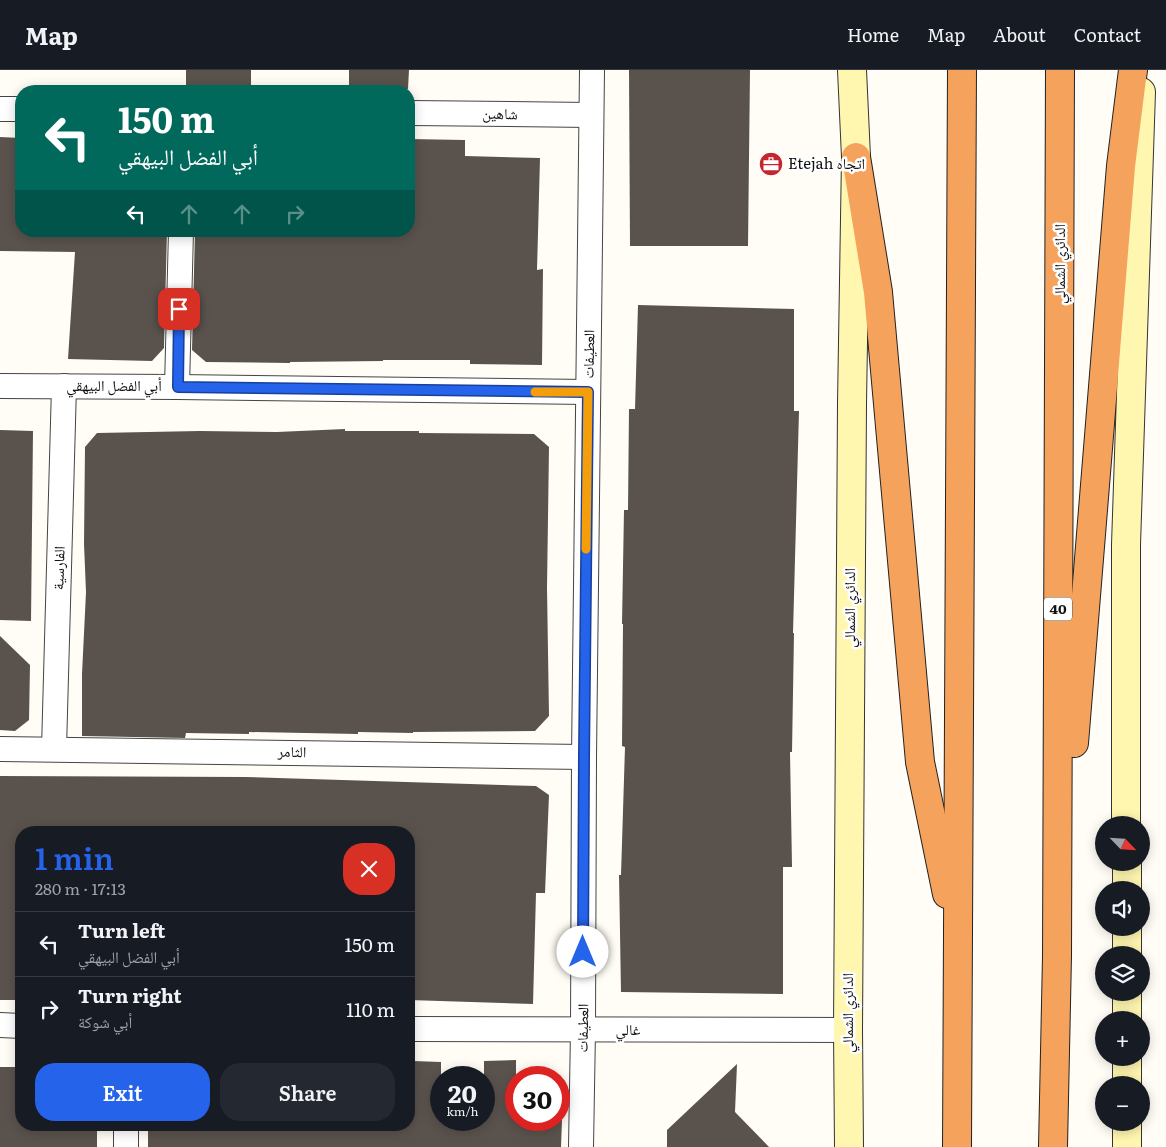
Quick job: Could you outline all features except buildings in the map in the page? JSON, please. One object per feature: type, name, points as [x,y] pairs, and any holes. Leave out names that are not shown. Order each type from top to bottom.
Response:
[{"type":"highway","points":[[957,1147],[962,70]]},
{"type":"highway","name":"الدائري الشمالي","points":[[1053,1147],[1057,956],[1060,70]]},
{"type":"highway","points":[[1057,956],[1121,166],[1133,70]]},
{"type":"highway","points":[[856,157],[878,292],[920,762],[958,948]]},
{"type":"street","name":"العطيفات","points":[[581,1147],[592,70]]},
{"type":"street","name":"الدائري الشمالي","points":[[849,1147],[852,404],[856,157],[852,70]]},
{"type":"street","points":[[1126,816],[1126,545],[1141,70]]},
{"type":"street","points":[[0,109],[15,109]]},
{"type":"street","name":"شاهين","points":[[415,114],[592,115]]},
{"type":"street","points":[[178,387],[181,237]]},
{"type":"street","name":"أبي الفضل البيهقي","points":[[0,386],[588,392]]},
{"type":"street","name":"الفارسية","points":[[54,749],[64,386]]},
{"type":"street","name":"الثامر","points":[[0,749],[584,757]]},
{"type":"street","points":[[0,1025],[15,1026]]},
{"type":"street","name":"غالي","points":[[415,1029],[848,1030]]},
{"type":"street","points":[[126,1131],[126,1147]]},
{"type":"street","points":[[1127,1131],[1127,1147]]},
{"type":"slow traffic","points":[[535,392],[588,392],[586,549]]},
{"type":"place","name":"Etejah اتجاه","points":[[771,164]]},
{"type":"route","points":[[179,309],[178,387],[588,392],[583,952]]}]
